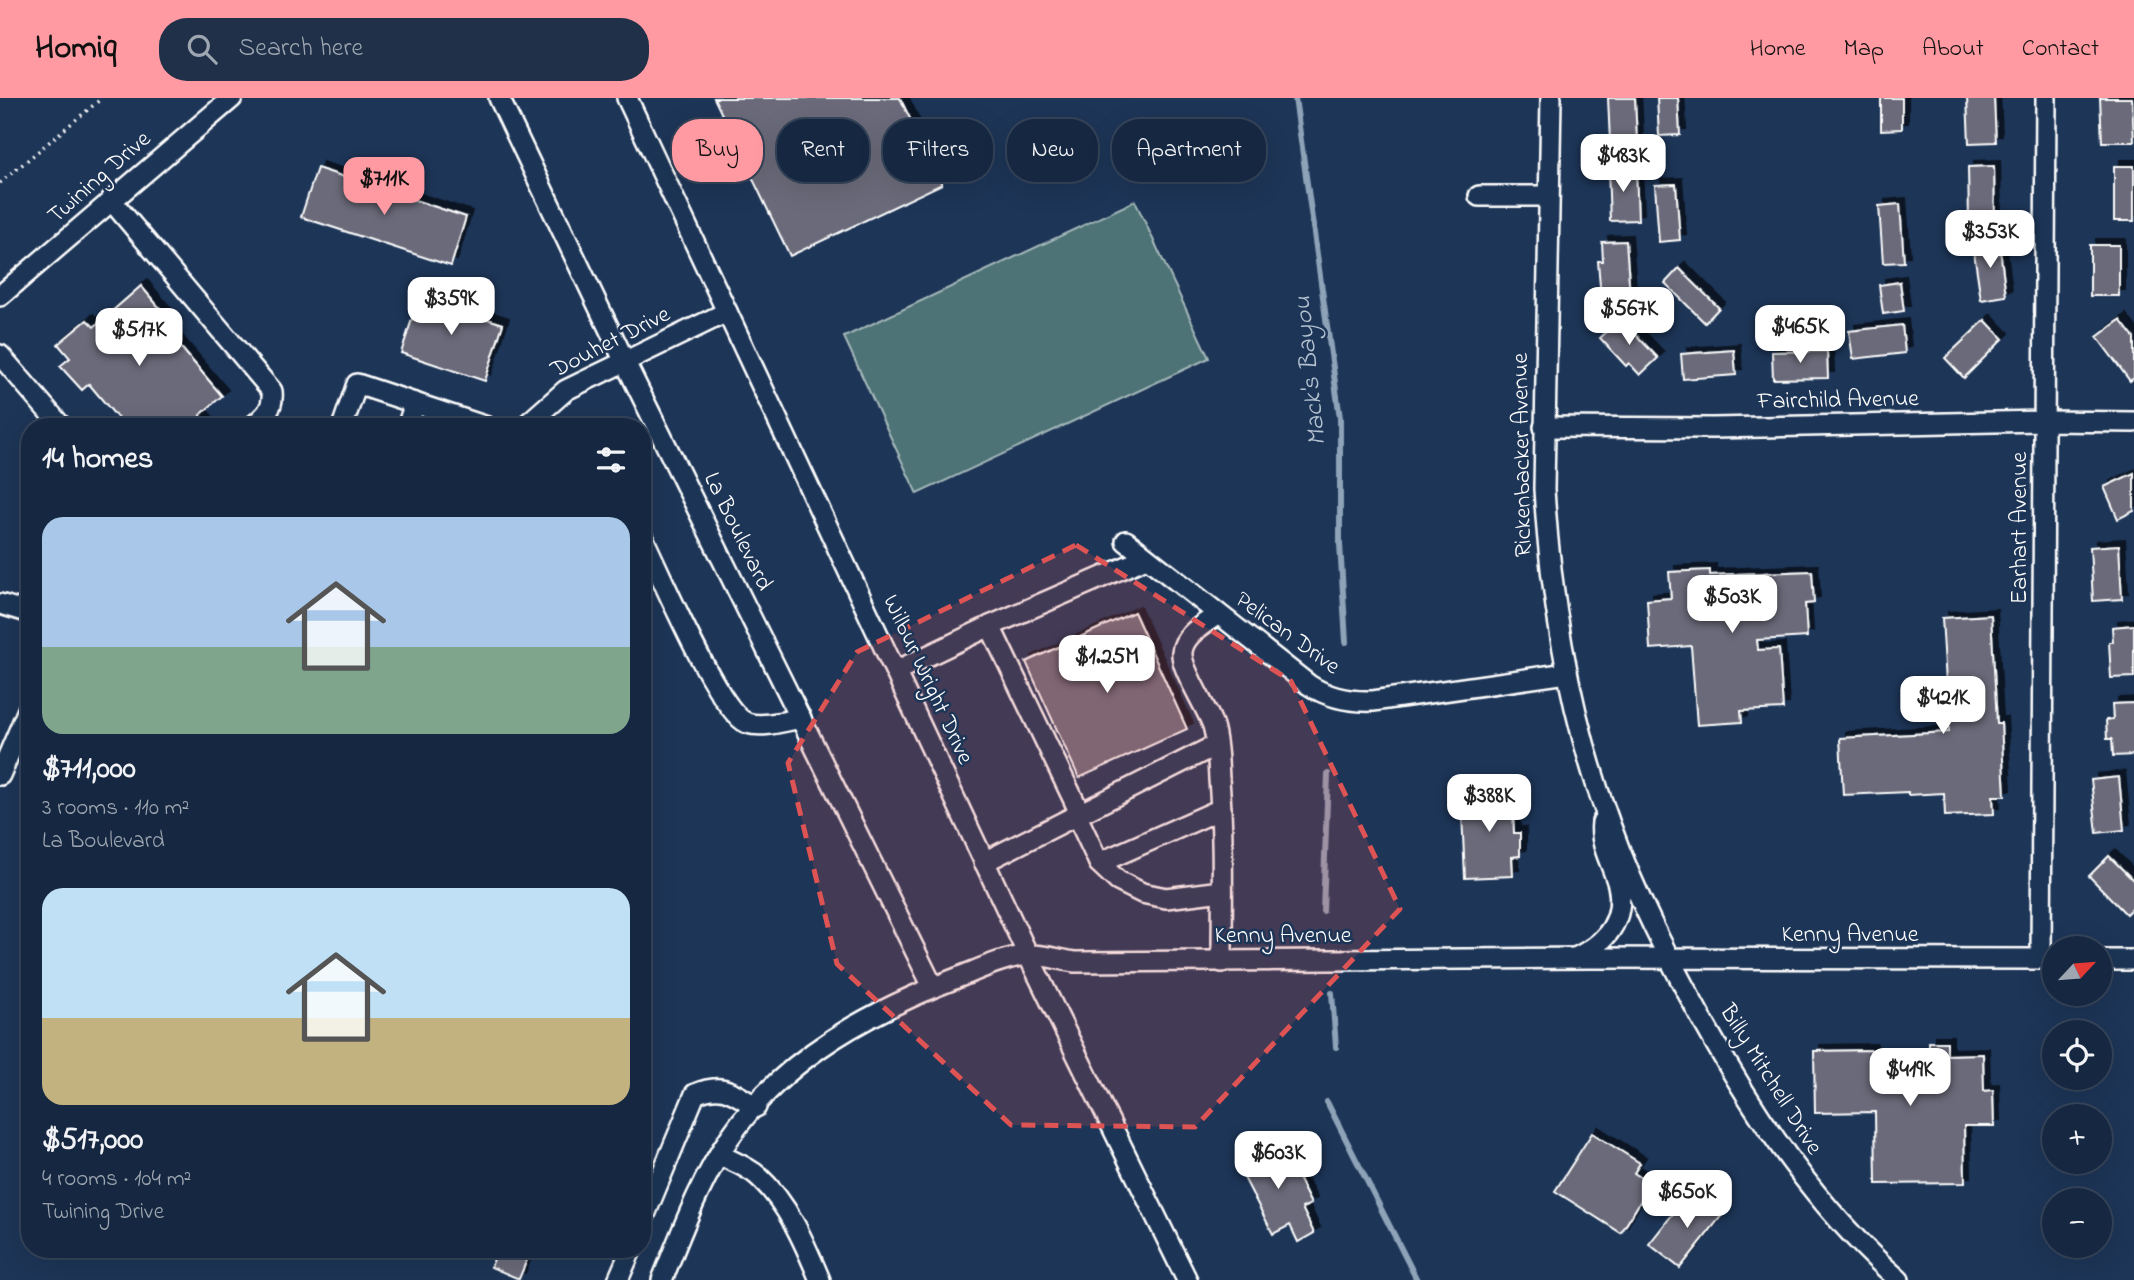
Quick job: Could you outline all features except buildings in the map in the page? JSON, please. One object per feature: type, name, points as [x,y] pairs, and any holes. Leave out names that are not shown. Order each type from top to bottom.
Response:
[{"type":"street","name":"Twining Drive","points":[[0,296],[232,98]]},
{"type":"street","name":"La Boulevard","points":[[499,98],[624,360],[646,418]]},
{"type":"street","name":"Wilbur Wright Drive","points":[[627,98],[1028,955],[1188,1280]]},
{"type":"street","name":"Rickenbacker Avenue","points":[[1551,98],[1544,427],[1548,547],[1567,673],[1588,758],[1627,867],[1669,959]]},
{"type":"street","name":"Earhart Avenue","points":[[2046,98],[2048,936]]},
{"type":"street","points":[[1479,196],[1548,196]]},
{"type":"street","points":[[111,201],[272,391],[273,402],[269,413],[263,418]]},
{"type":"street","name":"Douhet Drive","points":[[534,418],[566,390],[727,312]]},
{"type":"street","points":[[0,355],[54,418]]},
{"type":"street","points":[[345,418],[357,384],[460,418]]},
{"type":"street","points":[[410,418],[415,403]]},
{"type":"street","name":"Fairchild Avenue","points":[[1544,427],[1713,428],[2046,421],[2134,422]]},
{"type":"street","name":"La Boulevard","points":[[651,431],[801,718],[933,987]]},
{"type":"street","name":"Pelican Drive","points":[[1126,541],[1309,685],[1320,692],[1350,701],[1373,701],[1567,673]]},
{"type":"street","points":[[651,555],[714,686],[731,710],[745,722],[755,724],[801,718]]},
{"type":"street","points":[[896,671],[990,626],[1146,558]]},
{"type":"street","points":[[0,604],[21,610]]},
{"type":"street","points":[[1218,614],[1194,632],[1185,643],[1181,654],[1187,673],[1213,727],[1216,745],[1221,809],[1222,962]]},
{"type":"street","points":[[990,626],[1099,863],[1118,881],[1142,893],[1166,898],[1222,891]]},
{"type":"street","points":[[0,775],[21,726]]},
{"type":"street","points":[[984,862],[1216,745]]},
{"type":"street","points":[[1574,958],[1590,951],[1605,939],[1618,913],[1618,884],[1600,835],[1604,807]]},
{"type":"street","points":[[1099,863],[1221,809]]},
{"type":"street","name":"Kenny Avenue","points":[[662,1280],[695,1196],[730,1136],[778,1080],[828,1041],[876,1014],[933,987],[1028,955],[1075,962],[1574,958],[2042,959]]},
{"type":"street","name":"Billy Mitchell Drive","points":[[1669,959],[1736,1080],[1767,1129],[1807,1182],[1870,1254],[1899,1280]]},
{"type":"street","points":[[2112,960],[2134,960]]},
{"type":"street","points":[[651,1200],[695,1094],[708,1088],[725,1088],[756,1107]]},
{"type":"street","points":[[720,1155],[757,1174],[774,1193],[788,1212],[820,1280]]},
{"type":"street","points":[[1870,1254],[1881,1280]]},
{"type":"street","points":[[618,1280],[628,1258]]},
{"type":"path","points":[[0,183],[102,98]]},
{"type":"highlighted area","points":[[1076,545],[1291,681],[1400,909],[1195,1127],[1011,1125],[837,964],[788,763],[857,652]]},
{"type":"green space","points":[[1135,201],[1209,358],[917,494],[844,337]]},
{"type":"waterway","name":"Mack's Bayou","points":[[1295,98],[1340,418],[1340,544],[1346,642]]},
{"type":"waterway","name":"Mack's Bayou","points":[[1323,911],[1328,774]]},
{"type":"waterway","name":"Mack's Bayou","points":[[1332,993],[1336,1047]]},
{"type":"waterway","name":"Mack's Bayou","points":[[1327,1102],[1417,1280]]}]
